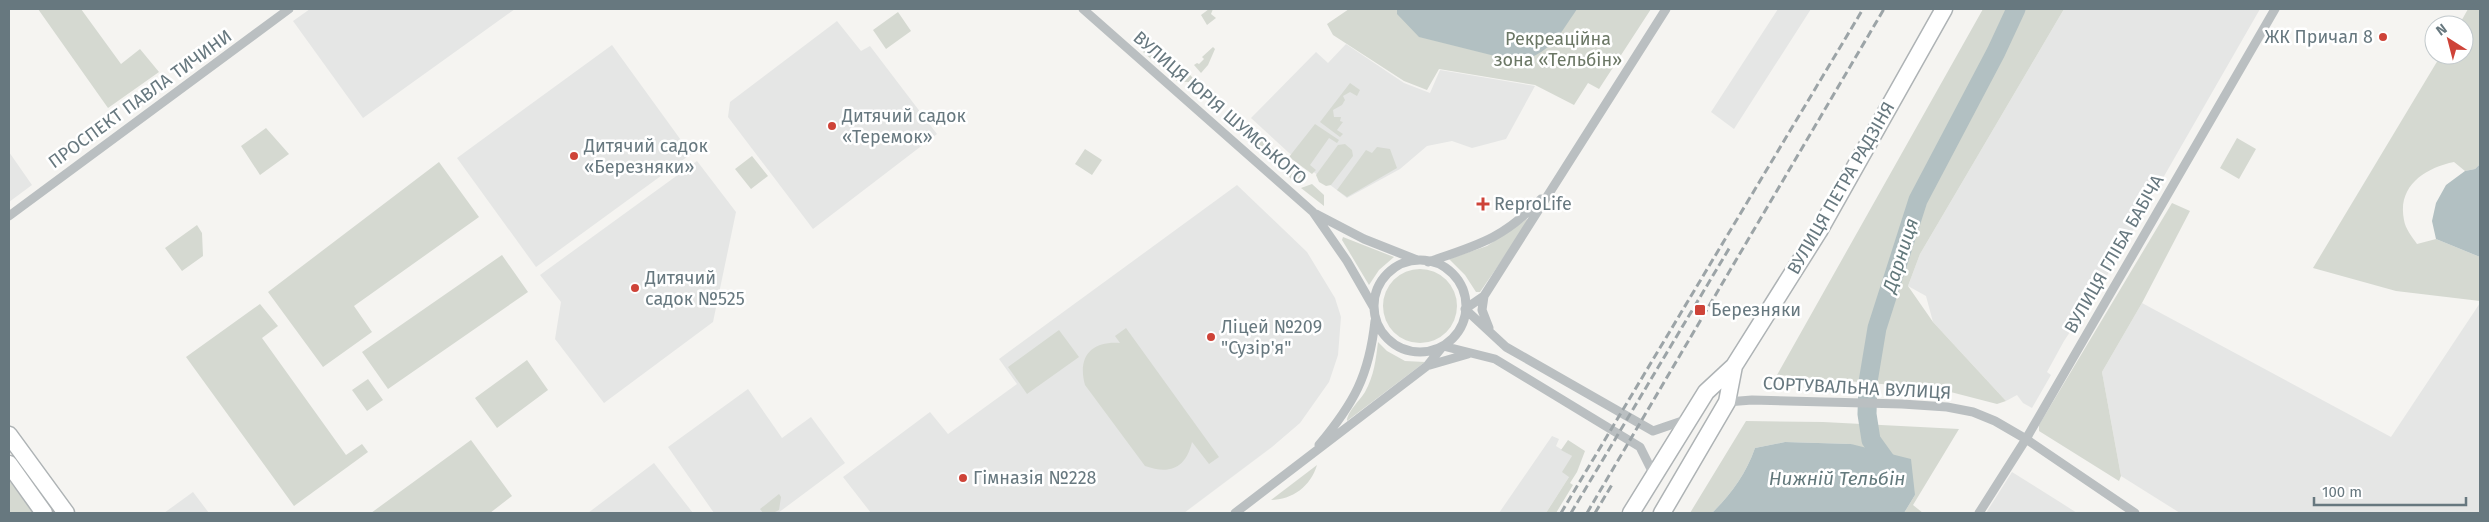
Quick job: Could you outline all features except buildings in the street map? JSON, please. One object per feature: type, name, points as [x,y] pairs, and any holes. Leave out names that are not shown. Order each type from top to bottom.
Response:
[{"type":"main road","name":"ВУЛИЦЯ ПЕТРА РАДЗІНЯ","points":[[1631,513],[1706,392],[1734,366],[1819,231],[1944,9]]},
{"type":"main road","name":"ВУЛИЦЯ ПЕТРА РАДЗІНЯ","points":[[1662,513],[1727,402],[1734,366]]},
{"type":"main road","points":[[9,435],[66,513]]},
{"type":"main road","points":[[9,464],[44,513]]},
{"type":"street","name":"ПРОСПЕКТ ПАВЛА ТИЧИНИ","points":[[9,216],[290,9]]},
{"type":"street","name":"ВУЛИЦЯ ЮРІЯ ШУМСЬКОГО","points":[[1083,9],[1313,212],[1364,239],[1418,261]]},
{"type":"street","points":[[1465,309],[1484,296],[1534,219],[1548,192],[1666,9]]},
{"type":"street","name":"ВУЛИЦЯ ГЛІБА БАБІЧА","points":[[1978,513],[2026,438],[2275,9]]},
{"type":"street","points":[[1428,262],[1488,241],[1522,218],[1548,192]]},
{"type":"street","name":"ВУЛИЦЯ ЮРІЯ ШУМСЬКОГО","points":[[1313,212],[1347,261],[1374,308]]},
{"type":"street","points":[[1235,513],[1309,457],[1427,366],[1459,330],[1465,309],[1464,294],[1457,280],[1442,267],[1418,261],[1398,266],[1386,275],[1378,288],[1374,308],[1375,318],[1370,358],[1361,383],[1340,418],[1309,457]]},
{"type":"street","points":[[1484,296],[1483,314],[1496,339]]},
{"type":"street","points":[[1465,309],[1509,349],[1653,432],[1690,419]]},
{"type":"street","points":[[1375,318],[1383,334],[1400,348],[1422,352],[1443,346],[1480,354],[1502,363],[1640,447],[1654,475]]},
{"type":"street","points":[[1427,366],[1459,355],[1480,354]]},
{"type":"street","name":"СОРТУВАЛЬНА ВУЛИЦЯ","points":[[1727,402],[1752,400],[1902,404],[1948,407],[1973,412],[1995,421],[2026,438],[2135,513]]},
{"type":"shaded area","points":[[310,9],[515,9],[363,118],[293,21]]},
{"type":"shaded area","points":[[1778,9],[1811,9],[1734,129],[1711,112]]},
{"type":"shaded area","points":[[2064,9],[2260,9],[2105,279],[2064,341],[2047,372],[2051,375],[2032,408],[2023,403],[2017,395],[2006,401],[1933,322],[1926,296],[1908,286],[1920,254]]},
{"type":"shaded area","name":"Дитячий садок «Теремок»","points":[[837,21],[861,51],[870,46],[937,134],[813,229],[728,117],[730,102]]},
{"type":"shaded area","points":[[1346,44],[1404,83],[1430,93],[1440,70],[1535,86],[1506,139],[1472,148],[1452,141],[1427,146],[1400,169],[1347,198],[1288,152],[1251,118],[1316,52],[1328,63]]},
{"type":"shaded area","name":"Дитячий садок «Березняки»","points":[[612,45],[691,154],[536,267],[457,158]]},
{"type":"shaded area","points":[[9,152],[32,185],[9,202]]},
{"type":"shaded area","name":"Дитячий садок №525","points":[[697,161],[736,212],[713,322],[604,403],[555,339],[561,302],[540,275]]},
{"type":"shaded area","points":[[1237,185],[1307,252],[1335,298],[1341,317],[1338,355],[1329,382],[1300,423],[1272,447],[1184,513],[871,513],[843,477],[930,412],[948,434],[1017,384],[999,359]]},
{"type":"shaded area","points":[[2142,303],[2391,437],[2480,303],[2480,513],[2180,513],[2121,476],[2102,372]]},
{"type":"shaded area","points":[[748,389],[782,438],[811,417],[845,463],[778,513],[714,513],[668,447]]},
{"type":"shaded area","points":[[1552,436],[1559,439],[1556,446],[1572,456],[1569,477],[1546,513],[1499,513]]},
{"type":"shaded area","points":[[654,463],[693,513],[588,513]]},
{"type":"shaded area","points":[[2012,472],[2063,504],[2077,513],[1986,513]]},
{"type":"shaded area","points":[[193,492],[209,513],[164,513]]},
{"type":"green space","points":[[38,9],[81,9],[121,64],[140,49],[159,72],[108,108]]},
{"type":"green space","points":[[1209,9],[1213,9],[1211,14],[1216,18],[1207,25],[1201,15]]},
{"type":"green space","name":"Рекреаційна зона «Тельбін»","points":[[1349,9],[1651,9],[1599,89],[1588,83],[1574,105],[1535,85],[1439,69],[1427,90],[1404,81],[1333,35],[1327,24]]},
{"type":"green space","points":[[1983,9],[2064,9],[1920,254],[1908,286],[1933,322],[2006,401],[1997,404],[1939,389],[1777,375]]},
{"type":"green space","points":[[2468,9],[2480,9],[2480,164],[2475,169],[2465,171],[2454,162],[2424,174],[2409,188],[2403,208],[2406,226],[2417,244],[2436,239],[2480,257],[2480,301],[2396,291],[2313,268],[2435,65],[2474,65],[2474,15],[2465,15]]},
{"type":"green space","points":[[898,12],[911,31],[886,49],[873,30]]},
{"type":"green space","points":[[1151,41],[1179,66],[1175,71],[1184,79],[1189,74],[1193,78],[1189,82],[1178,82],[1143,52]]},
{"type":"green space","points":[[1213,47],[1215,49],[1208,65],[1201,73],[1194,65],[1199,64],[1204,59],[1202,57]]},
{"type":"green space","points":[[1350,83],[1360,90],[1357,96],[1350,92],[1343,96],[1345,100],[1342,105],[1333,110],[1334,117],[1341,117],[1340,121],[1343,122],[1337,130],[1343,134],[1340,137],[1320,122]]},
{"type":"green space","points":[[1315,124],[1339,140],[1337,143],[1329,138],[1310,165],[1316,170],[1312,174],[1289,157]]},
{"type":"green space","points":[[1248,127],[1282,156],[1275,162],[1245,133]]},
{"type":"green space","points":[[266,128],[289,154],[260,175],[241,146]]},
{"type":"green space","points":[[2237,138],[2256,149],[2239,179],[2220,168]]},
{"type":"green space","points":[[1345,144],[1352,150],[1353,156],[1331,185],[1326,186],[1319,182],[1316,175],[1338,145]]},
{"type":"green space","points":[[1377,147],[1390,149],[1397,168],[1347,197],[1337,190],[1366,150],[1372,153]]},
{"type":"green space","points":[[1085,149],[1102,160],[1092,175],[1075,164]]},
{"type":"green space","points":[[752,156],[768,176],[751,189],[735,169]]},
{"type":"green space","points":[[1287,161],[1307,178],[1293,181],[1283,170]]},
{"type":"green space","points":[[439,162],[479,217],[354,306],[372,332],[323,367],[268,292]]},
{"type":"green space","points":[[1312,184],[1324,195],[1324,206],[1301,188]]},
{"type":"green space","points":[[2172,203],[2190,211],[2142,303],[2102,372],[2121,476],[2119,481],[2039,431],[2039,425]]},
{"type":"green space","points":[[1527,219],[1529,221],[1480,292],[1476,292],[1465,275],[1449,259],[1487,246]]},
{"type":"green space","points":[[197,225],[202,233],[203,256],[182,271],[165,248]]},
{"type":"green space","points":[[1343,237],[1394,257],[1379,270],[1369,285],[1342,240]]},
{"type":"green space","points":[[502,255],[528,292],[388,389],[362,352]]},
{"type":"green space","points":[[1413,269],[1427,269],[1441,275],[1451,285],[1457,299],[1455,320],[1441,337],[1427,343],[1413,343],[1399,337],[1389,327],[1383,313],[1383,299],[1389,285],[1399,275]]},
{"type":"green space","points":[[260,304],[278,326],[262,338],[346,455],[362,444],[368,452],[294,506],[186,357]]},
{"type":"green space","points":[[1126,328],[1219,457],[1209,464],[1192,442],[1186,458],[1176,467],[1162,470],[1145,466],[1085,385],[1083,366],[1089,352],[1102,345],[1120,343],[1115,336]]},
{"type":"green space","points":[[1059,330],[1079,357],[1027,394],[1008,367]]},
{"type":"green space","points":[[1378,342],[1387,351],[1405,361],[1425,362],[1347,421],[1349,414],[1371,380]]},
{"type":"green space","points":[[527,360],[548,390],[497,428],[475,398]]},
{"type":"green space","points":[[368,379],[383,400],[367,411],[352,390]]},
{"type":"green space","points":[[1746,421],[1823,422],[1959,429],[1913,505],[1923,513],[1904,513],[1915,495],[1851,444],[1785,442],[1755,448],[1737,483],[1712,513],[1690,513]]},
{"type":"green space","points":[[471,440],[512,496],[490,513],[371,513]]},
{"type":"green space","points":[[1568,440],[1585,451],[1577,472],[1570,483],[1573,485],[1556,513],[1546,513],[1569,477],[1562,472],[1572,456],[1561,450]]},
{"type":"green space","points":[[1317,465],[1310,479],[1300,490],[1286,497],[1271,500]]},
{"type":"green space","points":[[9,480],[33,513],[9,513]]},
{"type":"green space","points":[[779,494],[781,497],[779,510],[773,513],[763,513],[760,509]]},
{"type":"water","points":[[1397,9],[1577,9],[1559,35],[1547,48],[1519,62],[1419,37],[1397,14]]},
{"type":"water","points":[[2480,164],[2480,257],[2436,239],[2432,221],[2436,203],[2446,185],[2465,171],[2475,169]]},
{"type":"water","name":"Нижній Тельбін","points":[[1785,442],[1851,444],[1911,459],[1915,495],[1904,513],[1712,513],[1737,483],[1755,448]]},
{"type":"waterway","name":"Дарниця","points":[[1880,513],[1895,484],[1889,465],[1871,440],[1867,414],[1868,382],[1877,328],[1918,200],[1996,52],[2016,9]]},
{"type":"railway","points":[[1561,513],[1863,9]]},
{"type":"railway","points":[[1587,513],[1884,9]]},
{"type":"railway","points":[[1571,513],[1730,247]]},
{"type":"railway","points":[[1595,513],[1613,483]]},
{"type":"place","name":"ЖК Причал 8","points":[[2383,37]]},
{"type":"place","name":"Дитячий садок «Теремок»","points":[[832,126]]},
{"type":"place","name":"Дитячий садок «Березняки»","points":[[574,156]]},
{"type":"place","name":"ReproLife","points":[[1483,204]]},
{"type":"place","name":"Дитячий садок №525","points":[[635,288]]},
{"type":"place","name":"Березняки","points":[[1700,310]]},
{"type":"place","name":"Ліцей №209 \"Сузір'я\"","points":[[1211,337]]},
{"type":"place","name":"Гімназія №228","points":[[963,478]]}]
